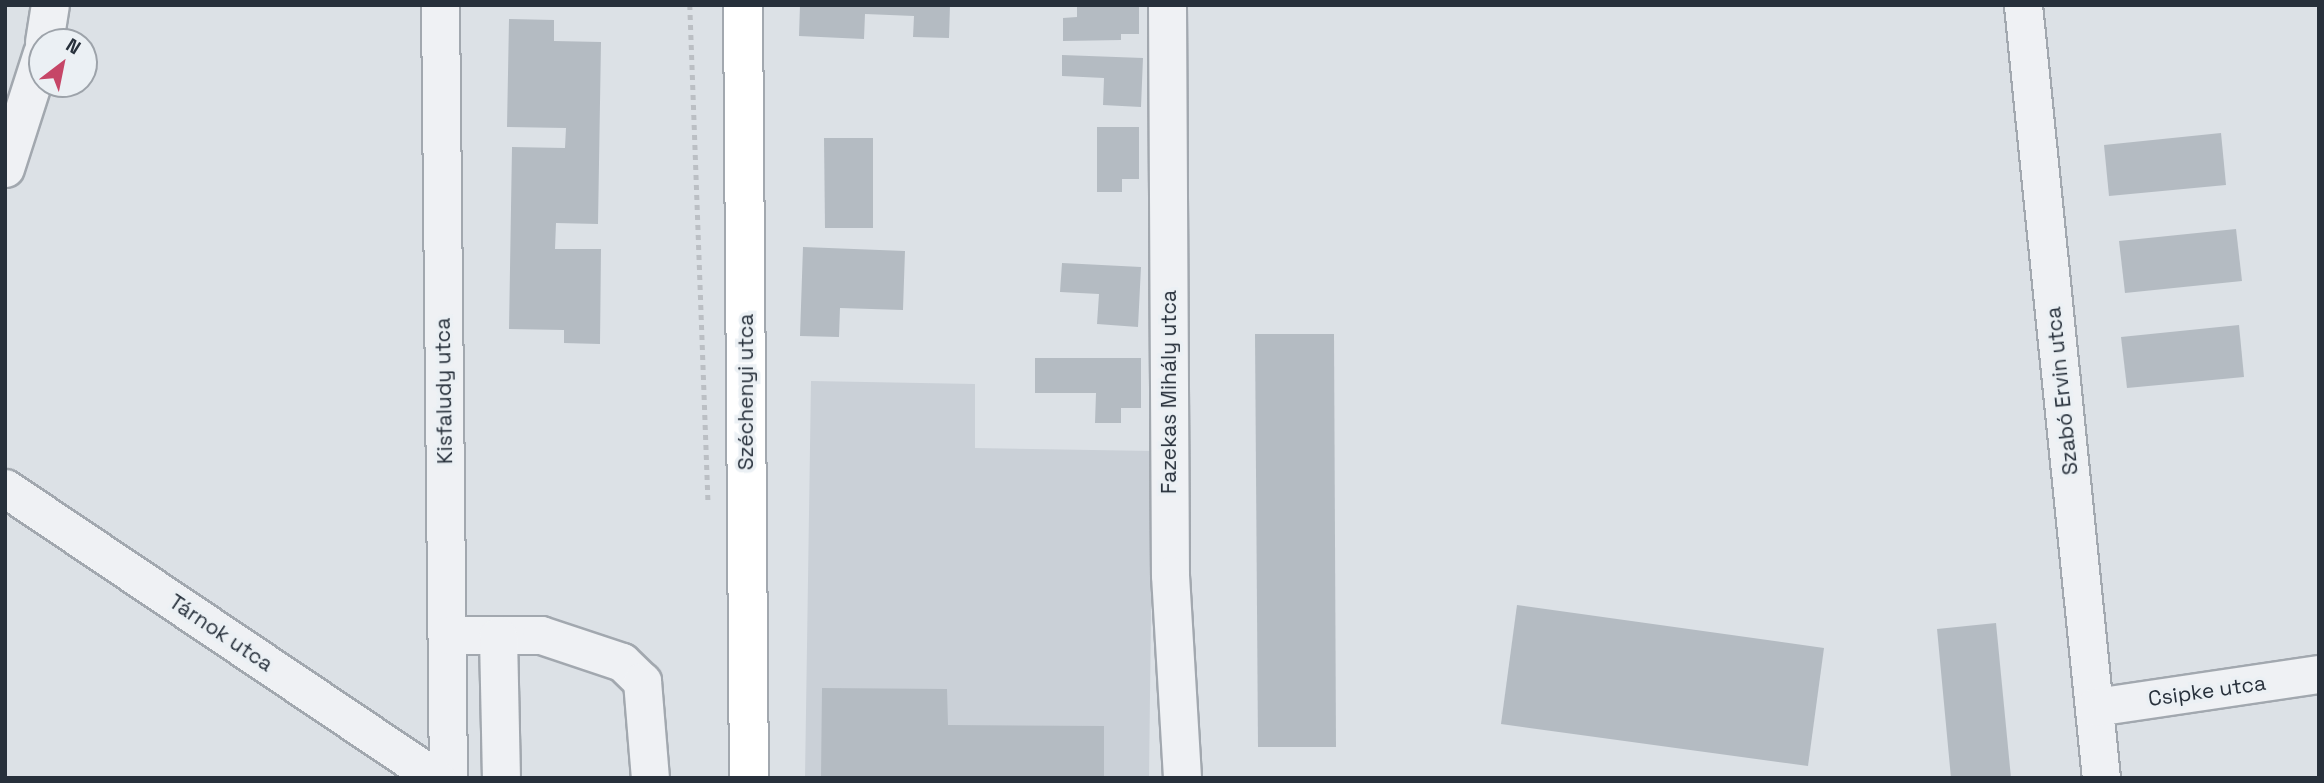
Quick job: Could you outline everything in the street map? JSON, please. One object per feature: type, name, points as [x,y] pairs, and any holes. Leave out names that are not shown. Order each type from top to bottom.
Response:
[{"type":"main road","name":"Széchenyi utca","points":[[743,5],[749,778]]},
{"type":"street","points":[[46,28],[50,5]]},
{"type":"street","name":"Kisfaludy utca","points":[[440,5],[448,778]]},
{"type":"street","name":"Fazekas Mihály utca","points":[[1167,5],[1170,575],[1182,778]]},
{"type":"street","name":"Szabó Ervin utca","points":[[2023,5],[2101,778]]},
{"type":"street","points":[[5,168],[28,97]]},
{"type":"street","name":"Tárnok utca","points":[[5,488],[436,778]]},
{"type":"street","points":[[447,635],[541,635],[622,662],[642,681],[650,778]]},
{"type":"street","points":[[498,636],[501,778]]},
{"type":"street","name":"Csipke utca","points":[[2095,708],[2319,674]]},
{"type":"path","points":[[690,5],[708,516]]},
{"type":"shaded area","points":[[811,381],[975,384],[975,448],[1153,451],[1149,778],[805,778]]},
{"type":"building","points":[[800,5],[950,5],[949,38],[913,37],[914,16],[865,14],[864,39],[799,36]]},
{"type":"building","points":[[1077,5],[1139,5],[1139,34],[1121,34],[1121,40],[1063,41],[1063,18],[1077,17]]},
{"type":"building","points":[[509,19],[554,20],[554,41],[601,42],[598,224],[556,223],[555,249],[601,249],[600,344],[564,343],[564,330],[509,329],[512,147],[565,148],[566,128],[507,127]]},
{"type":"building","points":[[1062,55],[1143,58],[1141,107],[1103,105],[1104,78],[1062,76]]},
{"type":"building","points":[[1097,127],[1139,127],[1139,179],[1122,179],[1122,192],[1097,192]]},
{"type":"building","points":[[2221,133],[2226,185],[2109,196],[2104,145]]},
{"type":"building","points":[[824,138],[873,138],[873,228],[825,228]]},
{"type":"building","points":[[2236,229],[2242,281],[2125,293],[2119,241]]},
{"type":"building","points":[[803,247],[905,251],[903,310],[840,308],[839,337],[800,336]]},
{"type":"building","points":[[1062,263],[1141,267],[1138,327],[1097,324],[1099,294],[1060,292]]},
{"type":"building","points":[[2239,325],[2244,377],[2127,388],[2121,337]]},
{"type":"building","points":[[1255,334],[1334,334],[1336,747],[1258,747]]},
{"type":"building","points":[[1035,358],[1141,358],[1141,408],[1121,408],[1121,423],[1095,423],[1096,393],[1035,393]]},
{"type":"building","points":[[1517,605],[1824,648],[1808,766],[1501,724]]},
{"type":"building","points":[[1996,623],[2011,778],[1951,778],[1937,629]]},
{"type":"building","points":[[822,688],[947,689],[948,725],[1104,726],[1104,778],[821,778]]}]
